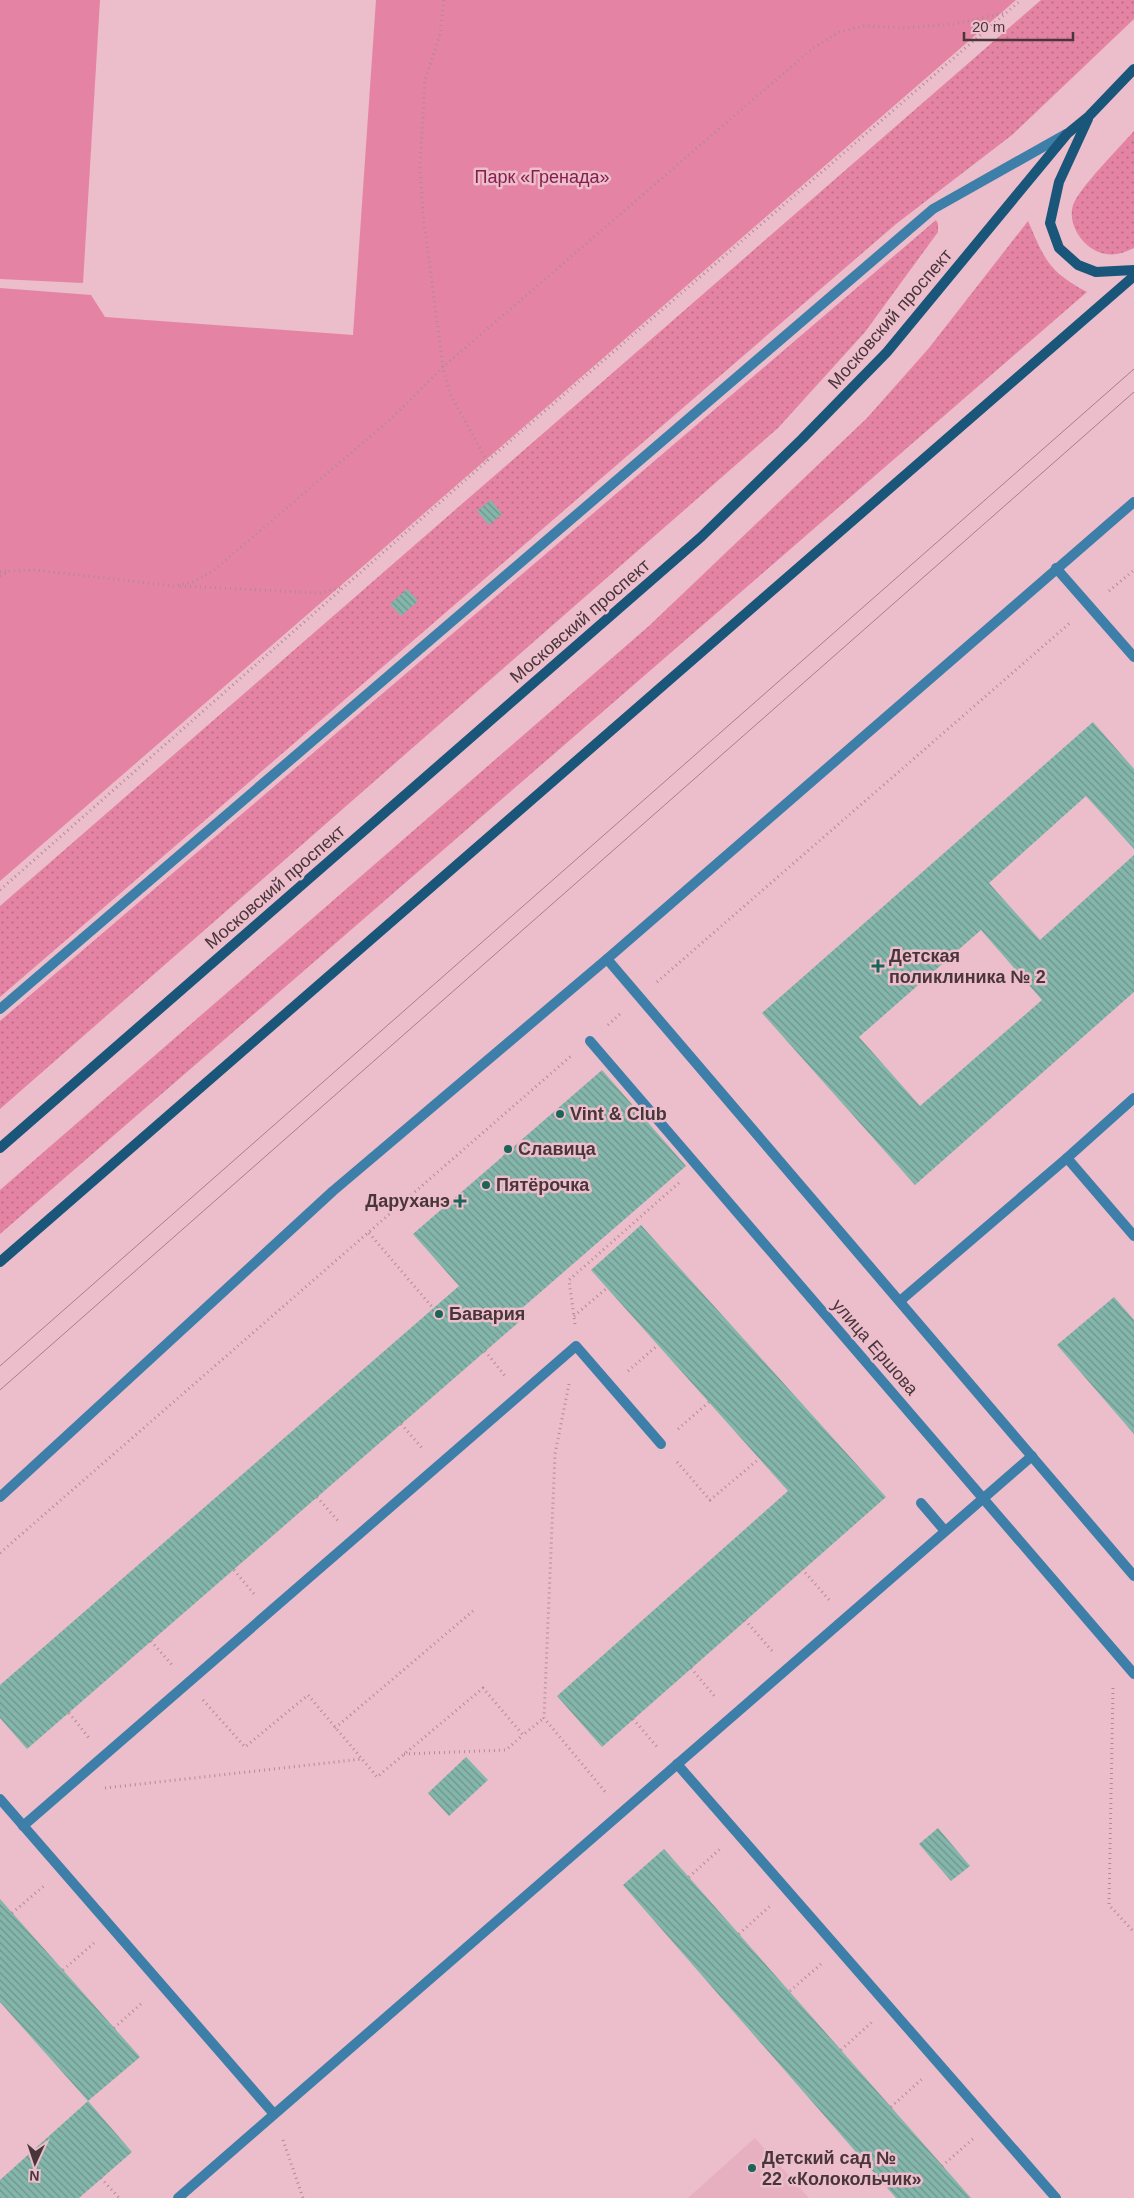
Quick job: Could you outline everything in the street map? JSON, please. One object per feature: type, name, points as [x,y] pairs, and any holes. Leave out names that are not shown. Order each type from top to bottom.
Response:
[{"type":"main road","name":"Московский проспект","points":[[0,1148],[701,537],[802,439],[887,352],[1067,134],[1089,116],[1134,70]]},
{"type":"main road","points":[[1089,116],[1060,182],[1050,223],[1059,248],[1078,265],[1096,272],[1134,270]]},
{"type":"main road","points":[[0,1262],[1134,276]]},
{"type":"street","points":[[0,1009],[933,208],[1067,134]]},
{"type":"street","points":[[0,1497],[333,1191],[607,959],[1134,502]]},
{"type":"street","points":[[1056,568],[1134,657]]},
{"type":"street","points":[[607,959],[1134,1576]]},
{"type":"street","name":"улица Ершова","points":[[590,1041],[1134,1674]]},
{"type":"street","points":[[900,1301],[1068,1158],[1134,1098]]},
{"type":"street","points":[[1068,1158],[1134,1236]]},
{"type":"street","points":[[23,1826],[576,1346],[661,1444]]},
{"type":"street","points":[[178,2198],[1032,1456]]},
{"type":"street","points":[[921,1503],[945,1531]]},
{"type":"street","points":[[676,1765],[1056,2198]]},
{"type":"street","points":[[0,1799],[274,2114]]},
{"type":"path","points":[[444,0],[440,35],[425,80],[420,164],[422,214],[443,367],[450,394],[486,462]]},
{"type":"path","points":[[0,890],[486,462],[1021,0]]},
{"type":"path","points":[[173,586],[193,582],[213,571],[393,417],[443,367],[819,44],[839,32],[864,26],[903,28],[954,24],[1005,12]]},
{"type":"path","points":[[0,572],[36,570],[173,586],[320,593],[344,587]]},
{"type":"path","points":[[0,1553],[1090,606],[1134,570]]},
{"type":"path","points":[[0,576],[10,571]]},
{"type":"path","points":[[622,1812],[544,1718],[555,1454],[576,1346],[569,1280],[698,1166]]},
{"type":"path","points":[[370,1233],[433,1308]]},
{"type":"path","points":[[574,1316],[607,1288]]},
{"type":"path","points":[[611,1386],[658,1345]]},
{"type":"path","points":[[485,1351],[521,1393]]},
{"type":"path","points":[[709,1402],[661,1444],[710,1500],[759,1458]]},
{"type":"path","points":[[401,1424],[437,1466]]},
{"type":"path","points":[[317,1497],[354,1538]]},
{"type":"path","points":[[802,1569],[845,1618]]},
{"type":"path","points":[[234,1570],[270,1612]]},
{"type":"path","points":[[335,1728],[474,1611]]},
{"type":"path","points":[[745,1620],[787,1668]]},
{"type":"path","points":[[151,1641],[246,1747],[308,1695],[377,1777],[483,1688],[523,1735]]},
{"type":"path","points":[[1113,1650],[1109,1905],[1134,1932]]},
{"type":"path","points":[[691,1668],[732,1716]]},
{"type":"path","points":[[69,1713],[104,1756]]},
{"type":"path","points":[[403,1754],[506,1750],[544,1718]]},
{"type":"path","points":[[633,1719],[676,1765]]},
{"type":"path","points":[[62,1792],[362,1760]]},
{"type":"path","points":[[689,1876],[737,1833]]},
{"type":"path","points":[[12,1913],[62,1870]]},
{"type":"path","points":[[739,1934],[788,1891]]},
{"type":"path","points":[[63,1970],[112,1928]]},
{"type":"path","points":[[790,1992],[838,1949]]},
{"type":"path","points":[[114,2028],[162,1985]]},
{"type":"path","points":[[841,2050],[889,2007]]},
{"type":"path","points":[[890,2107],[939,2064]]},
{"type":"path","points":[[274,2114],[303,2198]]},
{"type":"path","points":[[942,2166],[991,2123]]},
{"type":"path","points":[[102,2178],[119,2198]]},
{"type":"shaded area","name":"Детский сад № 22 «Колокольчик»","points":[[755,2138],[809,2198],[688,2198]]},
{"type":"green space","points":[[0,0],[100,0],[83,283],[0,279]]},
{"type":"green space","name":"Парк «Гренада»","points":[[376,0],[1016,0],[0,881],[0,288],[91,295],[105,317],[353,335]]},
{"type":"green space","points":[[1041,0],[1134,0],[1134,19],[1012,135],[896,224],[0,997],[0,906]]},
{"type":"green space","points":[[1134,131],[1134,248],[1118,254],[1102,253],[1091,248],[1078,235],[1072,217],[1073,205],[1092,178]]},
{"type":"green space","points":[[936,220],[938,232],[865,332],[778,428],[0,1109],[0,1021]]},
{"type":"green space","points":[[1028,221],[1049,263],[1064,278],[1087,292],[0,1234],[0,1190],[650,625],[867,418],[929,348]]},
{"type":"building","points":[[491,500],[502,514],[489,525],[477,511]]},
{"type":"building","points":[[407,589],[418,601],[401,616],[390,604]]},
{"type":"building","name":"Детская поликлиника № 2","points":[[1093,722],[1134,769],[1134,849],[1086,796],[989,883],[1040,940],[1134,855],[1134,992],[915,1185],[762,1013]],"holes":[[[981,930],[1042,1000],[920,1106],[859,1037]]]},
{"type":"building","points":[[602,1070],[686,1166],[521,1309],[527,1315],[27,1749],[0,1718],[0,1685],[459,1286],[413,1234],[502,1157],[507,1151],[505,1149],[508,1146],[511,1149]]},
{"type":"building","points":[[641,1225],[886,1497],[602,1747],[557,1696],[788,1491],[591,1270]]},
{"type":"building","points":[[1114,1297],[1134,1320],[1134,1434],[1057,1345]]},
{"type":"building","points":[[466,1757],[488,1780],[449,1816],[428,1793]]},
{"type":"building","points":[[938,1828],[970,1866],[951,1881],[919,1844]]},
{"type":"building","points":[[664,1849],[971,2198],[896,2198],[623,1885]]},
{"type":"building","points":[[0,1899],[140,2057],[88,2101],[0,2002]]},
{"type":"building","points":[[88,2101],[132,2152],[79,2198],[0,2198],[0,2180]]},
{"type":"tram line","points":[[0,1366],[1134,369]]},
{"type":"tram line","points":[[0,1390],[1134,392]]},
{"type":"place","name":"Детская поликлиника № 2","points":[[878,966]]},
{"type":"place","name":"Vint & Club","points":[[560,1114]]},
{"type":"place","name":"Славица","points":[[508,1149]]},
{"type":"place","name":"Пятёрочка","points":[[486,1185]]},
{"type":"place","name":"Даруханэ","points":[[460,1201]]},
{"type":"place","name":"Бавария","points":[[439,1314]]},
{"type":"place","name":"Детский сад № 22 «Колокольчик»","points":[[752,2168]]}]
